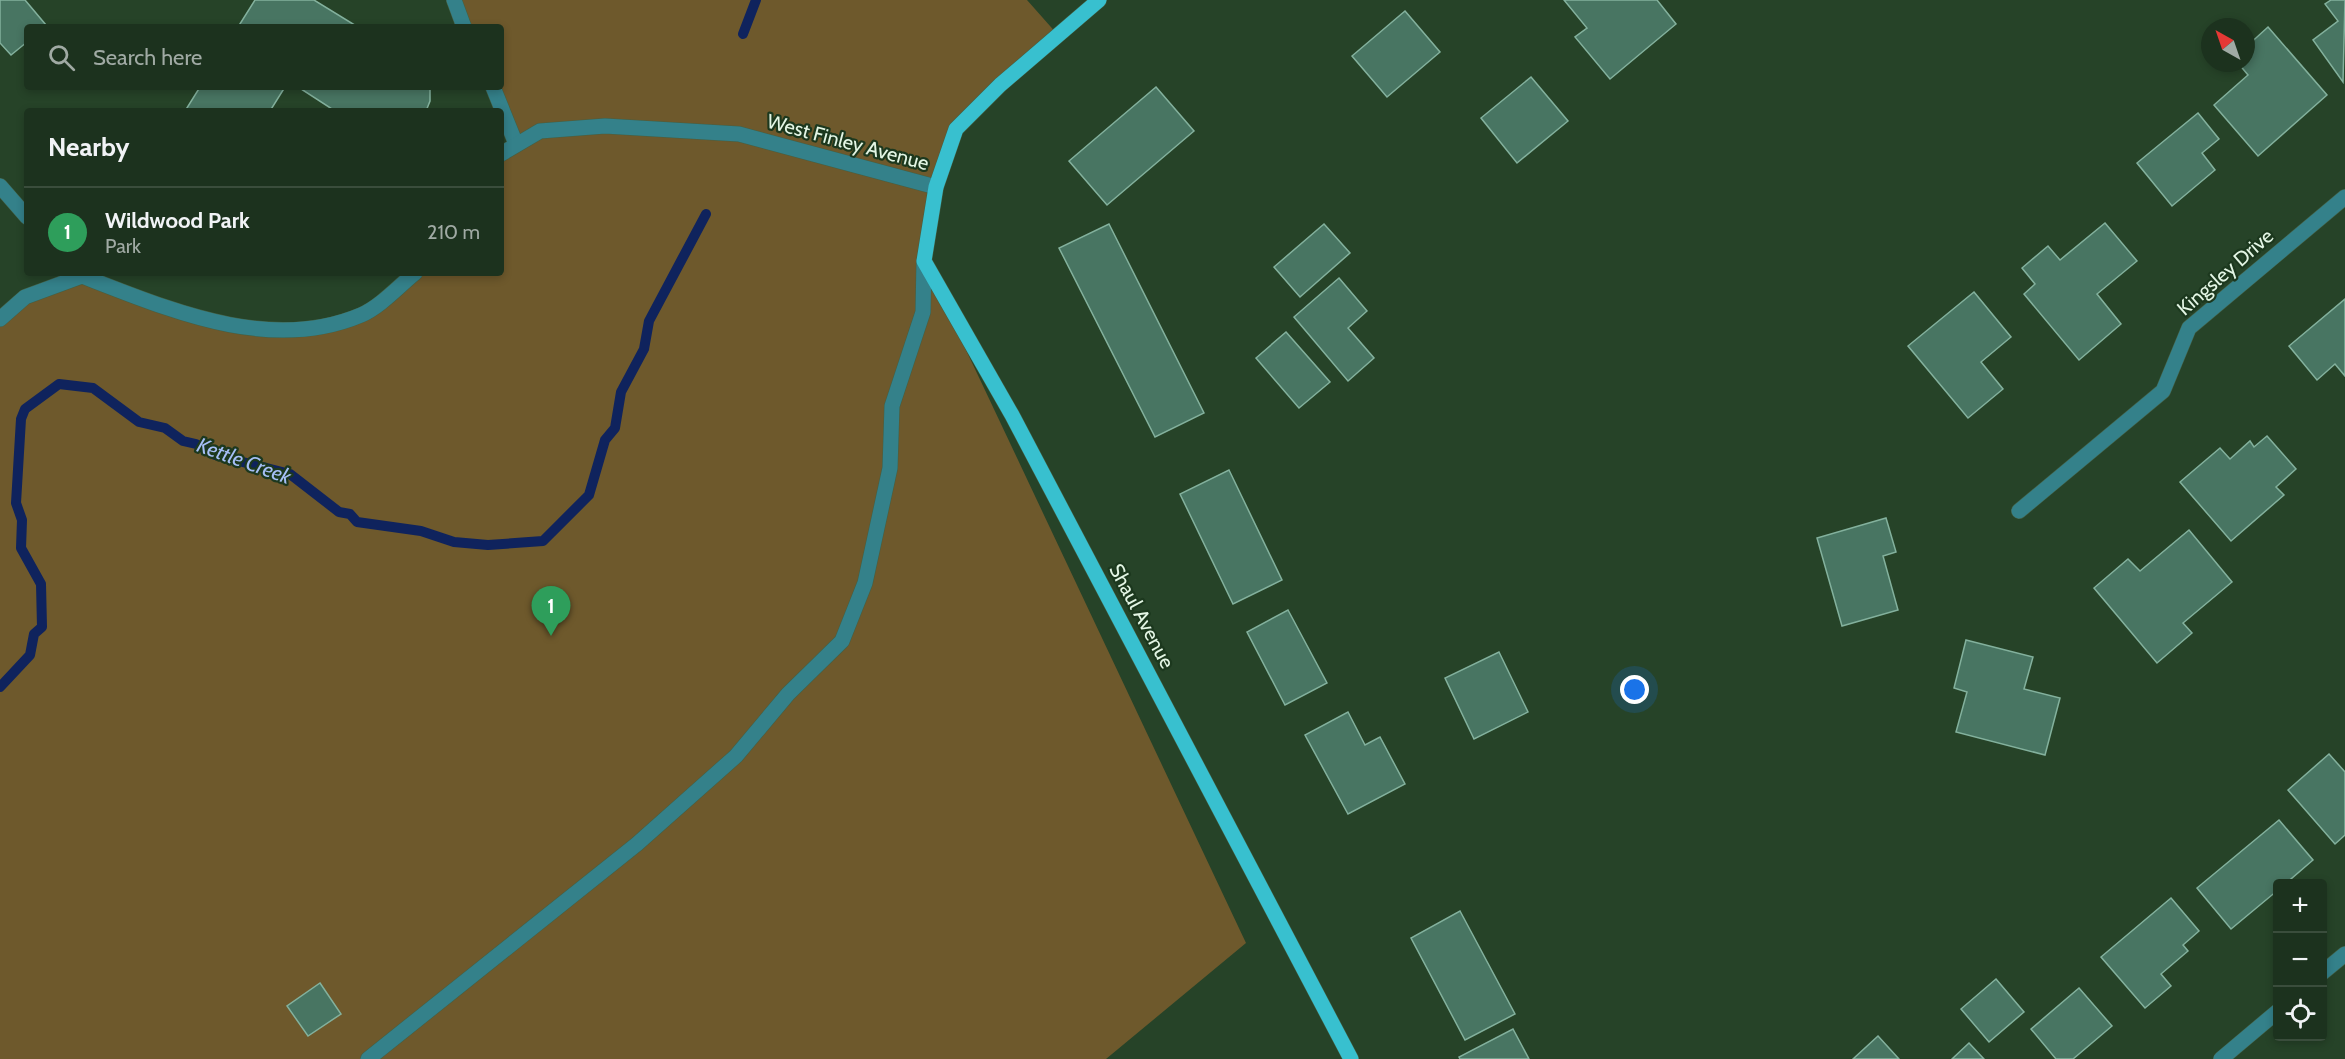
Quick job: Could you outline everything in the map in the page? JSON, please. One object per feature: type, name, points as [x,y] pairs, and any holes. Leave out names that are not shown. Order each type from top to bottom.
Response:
[{"type":"main road","name":"West Finley Avenue","points":[[936,187],[956,129],[1000,86],[1100,0]]},
{"type":"main road","points":[[924,261],[936,187]]},
{"type":"main road","name":"Shaul Avenue","points":[[924,261],[1012,415],[1351,1059]]},
{"type":"street","points":[[454,0],[463,24]]},
{"type":"street","points":[[494,90],[501,108]]},
{"type":"street","points":[[504,114],[516,144]]},
{"type":"street","name":"West Finley Avenue","points":[[504,152],[540,131],[605,126],[739,135],[936,187]]},
{"type":"street","points":[[0,186],[24,214]]},
{"type":"street","name":"Kingsley Drive","points":[[2019,511],[2163,391],[2188,328],[2345,196]]},
{"type":"street","points":[[368,1059],[638,844],[736,756],[788,694],[842,641],[865,583],[890,468],[892,406],[923,312],[924,261]]},
{"type":"street","points":[[0,319],[25,297],[78,276]]},
{"type":"street","points":[[83,276],[184,315],[259,329],[328,327],[364,314],[411,276]]},
{"type":"street","points":[[2327,969],[2345,954]]},
{"type":"street","points":[[2221,1059],[2273,1014]]},
{"type":"shaded area","points":[[454,0],[1027,0],[1058,35],[956,129],[924,261],[1246,943],[1106,1059],[0,1059],[0,319],[25,297],[82,276],[259,329],[364,314],[411,276],[504,276],[504,152],[516,143],[502,90],[504,90],[504,24],[463,24]]},
{"type":"building","points":[[0,0],[25,0],[45,24],[24,24],[24,44],[11,55],[0,43]]},
{"type":"building","points":[[255,0],[314,0],[353,24],[240,24]]},
{"type":"building","points":[[1564,0],[1657,0],[1676,24],[1610,79],[1575,37],[1587,28]]},
{"type":"building","points":[[2331,0],[2345,0],[2343,82],[2313,40],[2338,21],[2325,4]]},
{"type":"building","points":[[1405,11],[1440,52],[1387,97],[1352,56]]},
{"type":"building","points":[[2268,27],[2327,95],[2258,156],[2214,105],[2248,75],[2246,72],[2255,72],[2255,39]]},
{"type":"building","points":[[1531,77],[1568,121],[1517,163],[1481,118]]},
{"type":"building","points":[[1156,87],[1194,131],[1107,205],[1069,161]]},
{"type":"building","points":[[198,90],[283,90],[272,108],[187,108]]},
{"type":"building","points":[[303,90],[430,90],[427,108],[330,108]]},
{"type":"building","points":[[2198,113],[2219,139],[2202,153],[2215,170],[2172,206],[2137,163]]},
{"type":"building","points":[[2105,223],[2137,261],[2097,294],[2121,324],[2079,360],[2024,294],[2035,284],[2022,268],[2048,246],[2060,260]]},
{"type":"building","points":[[1109,224],[1204,413],[1155,437],[1059,248]]},
{"type":"building","points":[[1324,224],[1350,253],[1300,297],[1274,267]]},
{"type":"building","points":[[1339,278],[1367,311],[1348,328],[1374,358],[1348,381],[1294,317]]},
{"type":"building","points":[[1974,292],[2011,337],[1981,362],[2003,389],[1968,418],[1908,346]]},
{"type":"building","points":[[2345,299],[2345,376],[2335,364],[2317,380],[2289,346]]},
{"type":"building","points":[[1286,332],[1330,382],[1299,408],[1256,358]]},
{"type":"building","points":[[2267,436],[2296,469],[2276,487],[2284,495],[2231,541],[2180,482],[2220,448],[2230,459],[2250,441],[2254,447]]},
{"type":"building","points":[[1229,470],[1282,580],[1233,604],[1180,494]]},
{"type":"building","points":[[1886,518],[1896,552],[1883,556],[1898,610],[1842,626],[1817,538]]},
{"type":"building","points":[[2189,530],[2232,582],[2183,623],[2192,633],[2157,663],[2094,588],[2128,559],[2140,571]]},
{"type":"building","points":[[1288,610],[1327,683],[1285,705],[1247,632]]},
{"type":"building","points":[[1966,640],[2033,657],[2024,689],[2060,698],[2045,755],[1956,732],[1967,692],[1954,688]]},
{"type":"building","points":[[1499,652],[1528,712],[1474,739],[1445,678]]},
{"type":"building","points":[[1348,712],[1365,745],[1380,737],[1405,784],[1348,814],[1305,735]]},
{"type":"building","points":[[2329,754],[2345,772],[2345,835],[2335,844],[2288,790]]},
{"type":"building","points":[[2279,820],[2313,860],[2291,879],[2273,879],[2273,894],[2231,929],[2197,888]]},
{"type":"building","points":[[2171,898],[2199,931],[2183,945],[2188,951],[2161,974],[2171,986],[2145,1008],[2101,957]]},
{"type":"building","points":[[1460,911],[1515,1014],[1465,1040],[1411,938]]},
{"type":"building","points":[[1996,979],[2024,1012],[1989,1042],[1961,1009]]},
{"type":"building","points":[[320,983],[341,1014],[308,1036],[287,1006]]},
{"type":"building","points":[[2079,988],[2112,1026],[2073,1059],[2056,1059],[2031,1029]]},
{"type":"building","points":[[1513,1029],[1529,1059],[1460,1059],[1459,1057]]},
{"type":"building","points":[[1878,1036],[1899,1059],[1853,1059]]},
{"type":"building","points":[[1969,1043],[1984,1059],[1952,1059]]},
{"type":"waterway","name":"Kettle Creek","points":[[743,34],[756,0]]},
{"type":"waterway","name":"Kettle Creek","points":[[0,687],[30,655],[34,634],[42,627],[41,584],[21,548],[22,520],[16,503],[21,419],[25,409],[59,384],[93,388],[139,422],[165,428],[183,441],[196,444],[215,455],[290,474],[339,512],[350,514],[357,522],[421,531],[454,542],[488,545],[543,541],[589,495],[605,440],[615,428],[621,392],[644,349],[649,321],[706,214]]},
{"type":"place","name":"Wildwood Park","points":[[551,636]]}]
